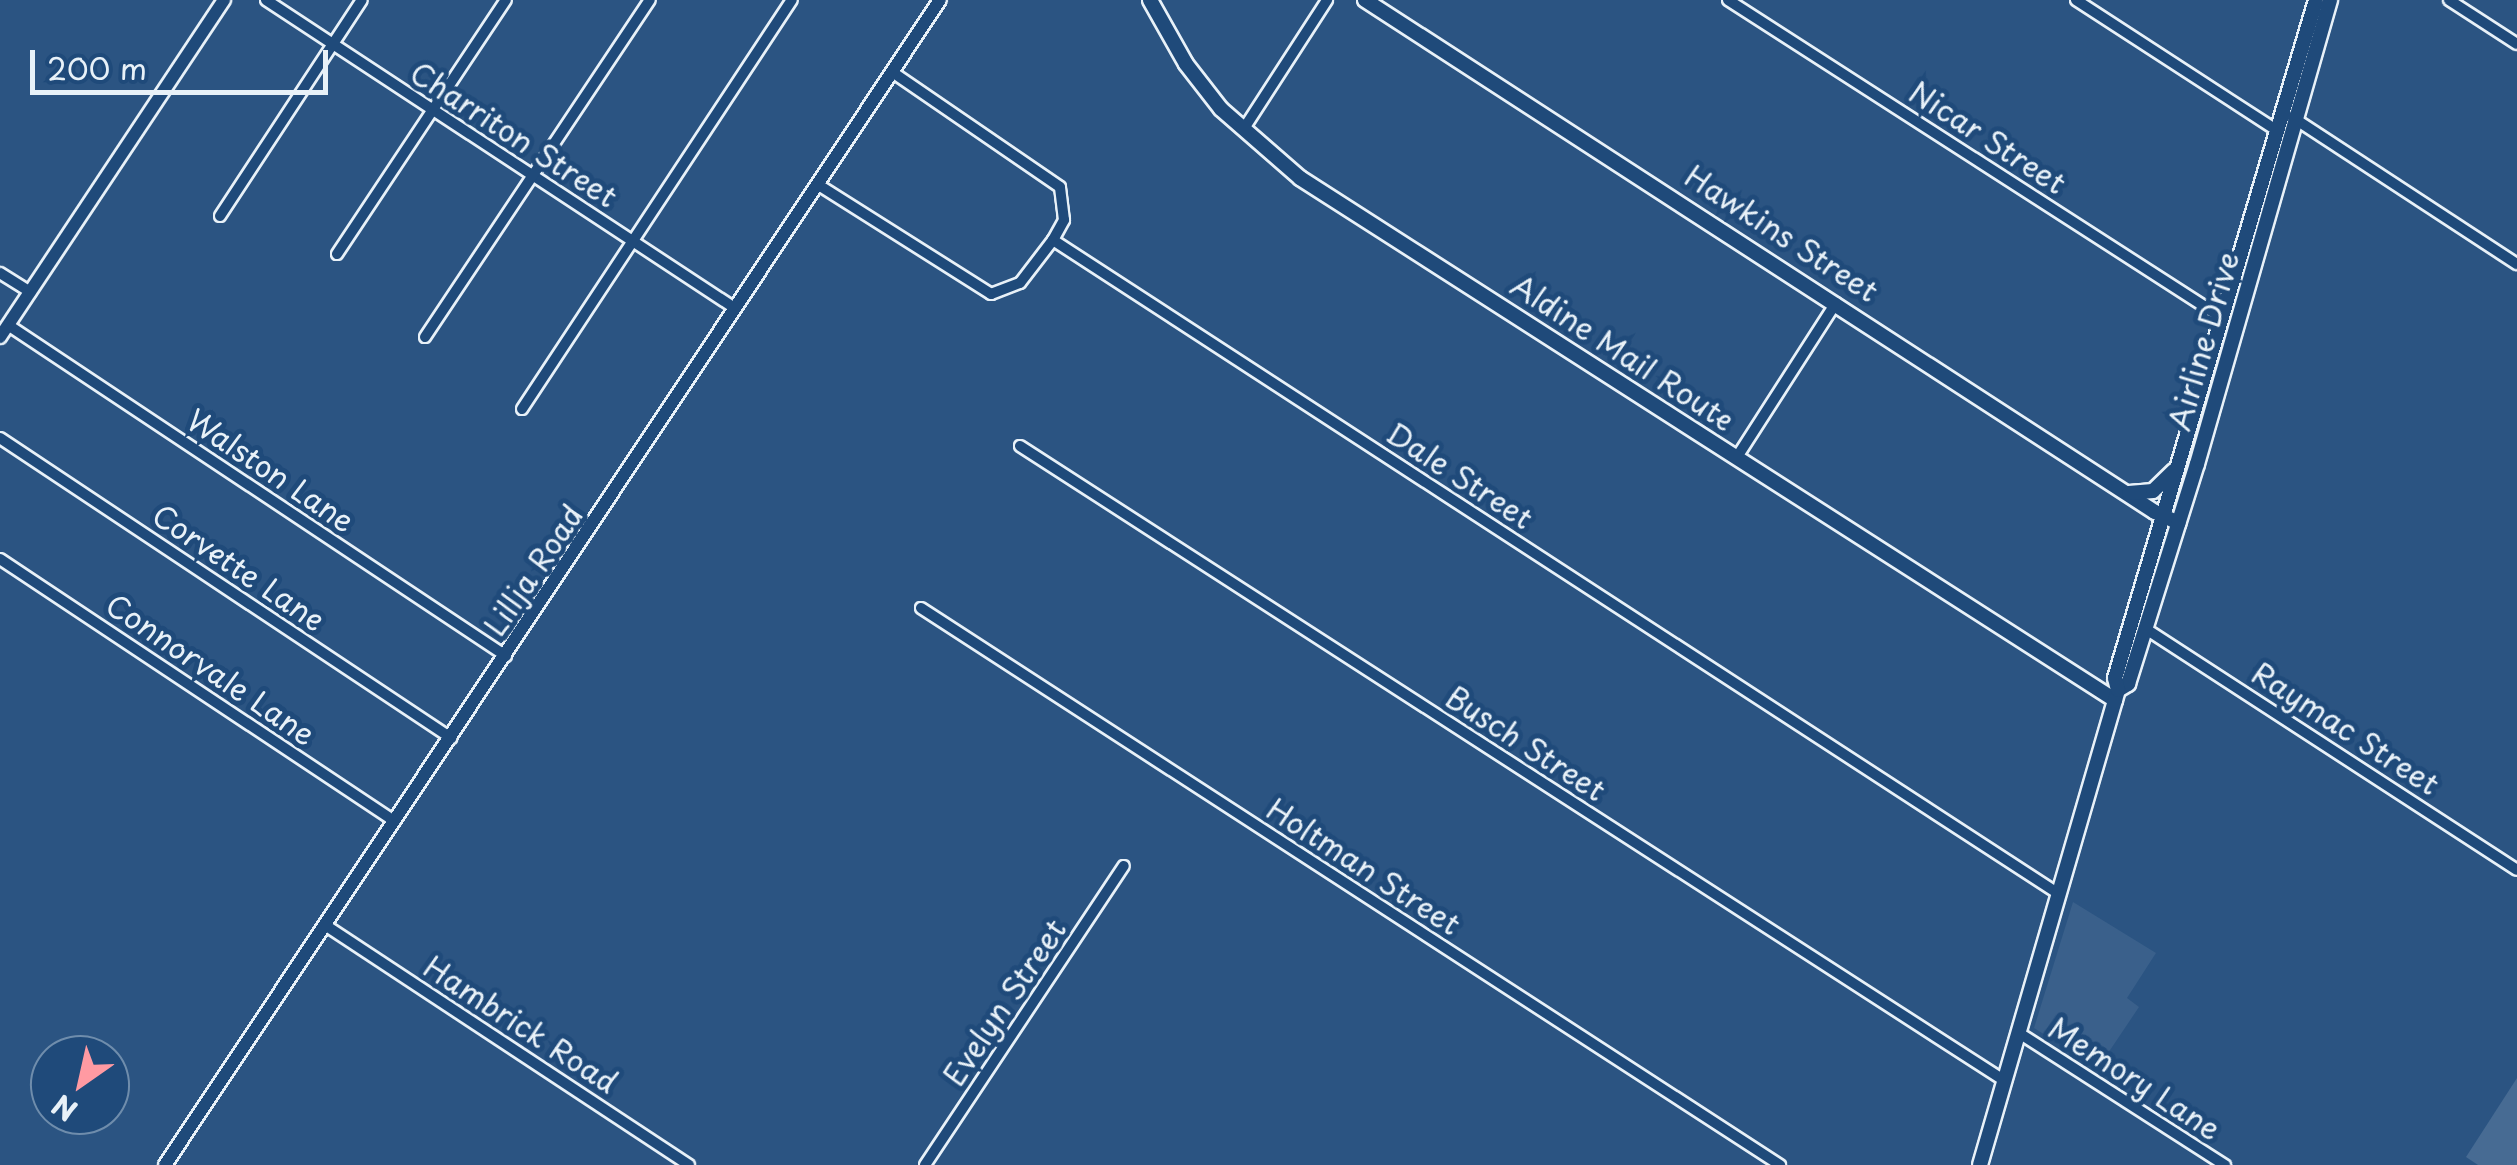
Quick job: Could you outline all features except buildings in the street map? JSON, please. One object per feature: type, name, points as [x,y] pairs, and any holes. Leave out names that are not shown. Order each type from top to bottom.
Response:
[{"type":"main road","name":"Aldine Mail Route","points":[[1150,0],[1186,64],[1243,130],[1300,178],[2116,695]]},
{"type":"main road","name":"Hawkins Street","points":[[1366,0],[2172,520]]},
{"type":"main road","name":"Airline Drive","points":[[2116,695],[2128,684],[2146,629],[2172,520],[2283,134],[2317,1]]},
{"type":"main road","name":"Airline Drive","points":[[1980,1165],[2116,695],[2116,678],[2172,520],[2182,460],[2221,317],[2283,134]]},
{"type":"main road","points":[[2128,493],[2153,491],[2165,484],[2182,460]]},
{"type":"street","points":[[4,331],[224,0]]},
{"type":"street","name":"Charriton Street","points":[[266,0],[736,309]]},
{"type":"street","points":[[220,216],[362,0]]},
{"type":"street","points":[[337,254],[506,0]]},
{"type":"street","points":[[425,337],[650,0]]},
{"type":"street","points":[[522,409],[792,0]]},
{"type":"street","name":"Lillja Road","points":[[165,1165],[940,0]]},
{"type":"street","points":[[1243,130],[1327,0]]},
{"type":"street","name":"Nicar Street","points":[[1728,0],[2221,317]]},
{"type":"street","points":[[2076,0],[2283,134]]},
{"type":"street","points":[[2449,0],[2517,44]]},
{"type":"street","points":[[817,184],[992,294],[1020,284],[1052,240],[1064,220],[1060,186],[892,72]]},
{"type":"street","points":[[2288,114],[2517,264]]},
{"type":"street","name":"Dale Street","points":[[1052,240],[2058,894]]},
{"type":"street","points":[[0,272],[30,292]]},
{"type":"street","points":[[1736,457],[1837,302]]},
{"type":"street","name":"Walston Lane","points":[[4,331],[506,656]]},
{"type":"street","name":"Corvette Lane","points":[[0,438],[451,738]]},
{"type":"street","name":"Busch Street","points":[[1020,446],[2005,1082]]},
{"type":"street","name":"Connorvale Lane","points":[[0,559],[395,820]]},
{"type":"street","name":"Holtman Street","points":[[921,608],[1780,1165]]},
{"type":"street","name":"Raymac Street","points":[[2146,629],[2517,870]]},
{"type":"street","name":"Evelyn Street","points":[[925,1165],[1124,866]]},
{"type":"street","name":"Hambrick Road","points":[[325,925],[689,1165]]},
{"type":"street","name":"Memory Lane","points":[[2018,1033],[2225,1165]]},
{"type":"shaded area","points":[[2073,902],[2156,953],[2127,998],[2139,1007],[2098,1068],[2034,1028]]},
{"type":"shaded area","points":[[2517,1078],[2517,1165],[2478,1165],[2466,1157]]}]
